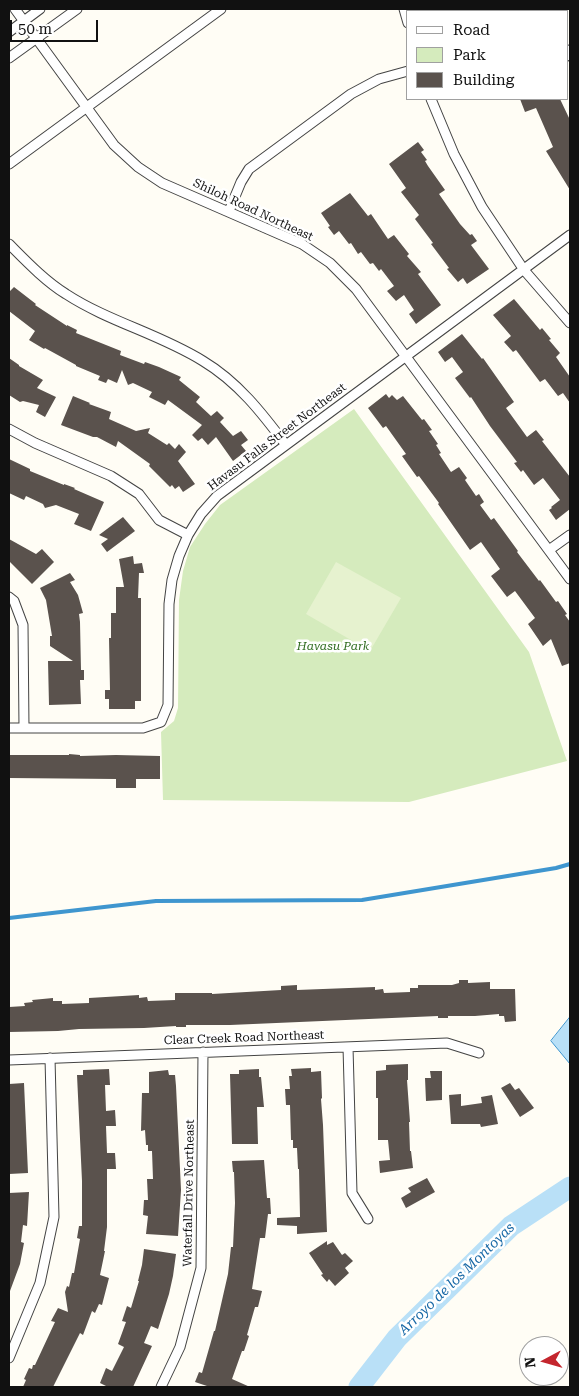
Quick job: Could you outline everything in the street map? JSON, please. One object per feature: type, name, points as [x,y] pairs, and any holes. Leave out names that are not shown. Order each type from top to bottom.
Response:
[{"type":"street","name":"Shiloh Road Northeast","points":[[15,9],[114,145],[138,167],[162,183],[302,244],[330,263],[356,289],[570,579]]},
{"type":"street","points":[[9,32],[40,9]]},
{"type":"street","points":[[9,58],[77,9]]},
{"type":"street","points":[[9,164],[221,9]]},
{"type":"street","points":[[229,211],[241,182],[249,169],[351,94],[378,79],[406,72]]},
{"type":"street","points":[[431,100],[454,154],[482,207],[524,270],[570,323]]},
{"type":"street","name":"Havasu Falls Street Northeast","points":[[9,728],[143,728],[161,722],[168,705],[169,604],[172,580],[188,535],[201,514],[217,496],[570,235]]},
{"type":"street","points":[[9,244],[65,294],[99,312],[174,345],[204,362],[234,384],[257,407],[286,445]]},
{"type":"street","points":[[9,429],[35,443],[111,476],[140,494],[159,520],[188,535]]},
{"type":"street","points":[[549,550],[570,535]]},
{"type":"street","points":[[9,597],[14,601],[23,625],[24,728]]},
{"type":"street","name":"Clear Creek Road Northeast","points":[[9,1060],[447,1043],[479,1053]]},
{"type":"street","points":[[348,1047],[352,1193],[368,1219]]},
{"type":"street","name":"Waterfall Drive Northeast","points":[[161,1387],[180,1347],[201,1268],[203,1052]]},
{"type":"street","points":[[9,1358],[40,1283],[54,1217],[50,1058]]},
{"type":"green space","name":"Havasu Park","points":[[354,409],[529,652],[567,761],[409,802],[163,800],[161,732],[174,721],[178,708],[179,600],[183,571],[190,547],[220,505]]},
{"type":"green space","points":[[336,562],[401,598],[370,651],[306,614]]},
{"type":"water","points":[[570,1017],[570,1064],[551,1041]]},
{"type":"building","points":[[520,100],[560,100],[570,120],[570,190],[546,151],[553,147],[536,108],[525,112]]},
{"type":"building","points":[[418,142],[424,150],[421,152],[427,160],[425,161],[445,190],[439,194],[460,224],[477,241],[471,245],[489,269],[467,284],[463,278],[458,282],[447,269],[449,268],[415,219],[419,215],[401,192],[406,188],[389,164]]},
{"type":"building","points":[[350,193],[368,216],[371,214],[388,239],[394,235],[409,254],[407,256],[421,272],[418,274],[441,305],[416,324],[409,314],[414,310],[404,295],[396,301],[387,291],[394,286],[381,269],[379,271],[373,263],[370,264],[361,252],[358,254],[351,243],[349,244],[339,231],[334,235],[328,227],[330,226],[321,213]]},
{"type":"building","points":[[14,287],[35,305],[67,326],[77,330],[76,333],[121,351],[120,355],[144,364],[145,362],[159,367],[181,377],[179,380],[200,397],[196,402],[211,416],[217,411],[224,418],[220,422],[233,436],[241,431],[248,440],[241,445],[246,451],[233,461],[216,437],[208,445],[202,438],[198,441],[192,435],[202,425],[168,400],[165,405],[149,397],[152,392],[133,383],[128,385],[122,370],[117,383],[108,379],[106,383],[98,380],[100,376],[76,366],[29,340],[35,331],[9,311],[9,292]]},
{"type":"building","points":[[514,299],[540,330],[542,328],[560,353],[556,357],[570,377],[570,403],[563,393],[558,396],[545,379],[540,382],[516,350],[513,352],[504,342],[511,336],[493,315]]},
{"type":"building","points":[[462,334],[483,358],[514,402],[506,408],[527,437],[536,430],[544,440],[542,441],[570,477],[570,509],[556,520],[549,510],[560,500],[543,478],[534,485],[523,470],[521,472],[514,463],[517,462],[471,397],[455,378],[463,372],[452,357],[445,362],[438,352]]},
{"type":"building","points":[[9,358],[43,380],[37,388],[56,397],[45,417],[36,412],[39,405],[20,402],[9,395]]},
{"type":"building","points":[[386,394],[389,398],[392,395],[397,400],[403,396],[422,420],[424,419],[432,430],[429,431],[438,444],[436,445],[441,453],[439,454],[451,472],[459,467],[476,496],[479,494],[484,502],[480,505],[491,520],[494,518],[539,581],[556,602],[558,601],[567,614],[565,615],[570,622],[570,663],[562,666],[551,639],[543,646],[528,624],[535,618],[515,591],[507,597],[491,576],[500,569],[481,542],[470,550],[439,503],[402,456],[406,454],[386,426],[383,428],[368,408]]},
{"type":"building","points":[[73,396],[111,412],[109,419],[136,431],[150,428],[148,433],[167,445],[169,443],[175,449],[179,444],[186,452],[178,461],[195,484],[183,492],[179,486],[175,489],[172,485],[170,487],[149,466],[150,464],[118,441],[116,447],[97,437],[61,425]]},
{"type":"building","points":[[9,459],[30,469],[30,471],[75,488],[104,502],[91,531],[74,524],[79,514],[56,505],[45,508],[43,504],[26,496],[24,500],[9,493]]},
{"type":"building","points":[[123,517],[135,531],[107,552],[101,544],[108,539],[99,535]]},
{"type":"building","points":[[9,539],[36,554],[42,549],[54,562],[32,584],[9,561]]},
{"type":"building","points":[[133,556],[134,564],[142,563],[144,573],[139,573],[138,598],[141,598],[141,701],[135,701],[135,709],[109,709],[109,699],[105,699],[105,690],[110,690],[109,638],[111,638],[111,613],[116,613],[116,587],[124,587],[119,559]]},
{"type":"building","points":[[70,573],[75,580],[70,582],[78,595],[83,613],[79,614],[81,670],[84,670],[84,680],[80,680],[81,704],[49,705],[48,661],[73,661],[50,646],[50,636],[52,636],[46,600],[40,588]]},
{"type":"building","points":[[69,754],[80,756],[160,756],[160,779],[136,779],[136,788],[116,788],[116,779],[9,778],[9,755]]},
{"type":"building","points":[[459,980],[468,980],[468,983],[490,982],[490,989],[515,989],[516,1021],[505,1022],[504,1016],[499,1016],[499,1014],[448,1016],[448,1018],[438,1018],[438,1016],[230,1025],[186,1025],[186,1027],[9,1032],[9,1007],[25,1006],[24,1003],[33,1002],[32,1000],[53,998],[53,1001],[62,1001],[62,1004],[89,1003],[89,998],[139,995],[139,998],[147,997],[148,1001],[175,1000],[175,993],[212,994],[281,990],[281,986],[297,985],[297,990],[375,987],[375,990],[383,989],[384,993],[410,992],[410,988],[418,988],[418,985],[452,985],[459,983]]},
{"type":"building","points":[[408,1064],[410,1151],[413,1168],[380,1173],[379,1161],[390,1160],[388,1140],[378,1140],[376,1071],[386,1070],[386,1065]]},
{"type":"building","points":[[311,1068],[311,1072],[321,1071],[327,1232],[297,1234],[297,1226],[277,1225],[277,1218],[300,1217],[297,1148],[293,1148],[293,1140],[291,1140],[290,1105],[286,1105],[285,1089],[290,1089],[289,1076],[292,1076],[291,1069]]},
{"type":"building","points":[[109,1069],[110,1085],[105,1085],[106,1111],[115,1110],[116,1126],[106,1126],[107,1153],[115,1153],[116,1169],[107,1169],[107,1227],[100,1275],[109,1278],[102,1305],[99,1304],[95,1313],[92,1311],[83,1335],[80,1333],[53,1387],[23,1387],[29,1368],[32,1369],[33,1365],[35,1365],[55,1322],[51,1321],[58,1308],[68,1312],[65,1292],[67,1286],[69,1287],[72,1273],[74,1273],[80,1239],[77,1238],[79,1226],[82,1226],[77,1075],[83,1075],[83,1070]]},
{"type":"building","points":[[259,1069],[264,1107],[257,1107],[258,1144],[232,1144],[230,1074],[239,1074],[239,1070]]},
{"type":"building","points":[[168,1070],[169,1075],[175,1075],[176,1086],[181,1190],[178,1236],[146,1234],[148,1216],[143,1215],[144,1200],[148,1200],[147,1179],[153,1179],[152,1151],[148,1151],[148,1145],[146,1145],[145,1130],[141,1131],[142,1093],[149,1093],[149,1072]]},
{"type":"building","points":[[430,1071],[442,1071],[442,1100],[426,1101],[425,1078],[431,1078]]},
{"type":"building","points":[[24,1083],[28,1173],[9,1174],[9,1084]]},
{"type":"building","points":[[510,1083],[515,1090],[519,1088],[534,1108],[520,1117],[501,1088]]},
{"type":"building","points":[[461,1094],[461,1106],[482,1103],[481,1097],[492,1095],[498,1124],[481,1127],[480,1124],[451,1124],[449,1095]]},
{"type":"building","points":[[264,1160],[267,1198],[270,1198],[271,1214],[268,1214],[265,1238],[260,1238],[252,1289],[262,1291],[258,1307],[255,1307],[244,1351],[242,1351],[232,1379],[250,1387],[210,1387],[195,1382],[199,1372],[202,1373],[215,1331],[228,1274],[231,1247],[233,1247],[235,1203],[232,1161]]},
{"type":"building","points":[[427,1178],[435,1192],[406,1208],[401,1198],[411,1192],[408,1188]]},
{"type":"building","points":[[29,1192],[27,1226],[23,1225],[21,1242],[24,1243],[20,1264],[9,1291],[9,1193]]},
{"type":"building","points":[[327,1241],[327,1245],[333,1242],[342,1255],[345,1253],[353,1261],[345,1268],[349,1273],[335,1286],[329,1279],[327,1282],[321,1275],[323,1274],[309,1253]]},
{"type":"building","points":[[144,1249],[176,1254],[169,1294],[158,1329],[151,1326],[144,1343],[152,1346],[133,1387],[108,1387],[100,1383],[106,1368],[112,1371],[124,1347],[118,1344],[126,1322],[122,1321],[127,1306],[131,1308],[139,1281]]},
{"type":"waterway","points":[[9,918],[156,901],[362,900],[556,868],[570,864]]},
{"type":"waterway","name":"Arroyo de los Montoyas","points":[[359,1387],[397,1338],[511,1226],[570,1187]]}]
